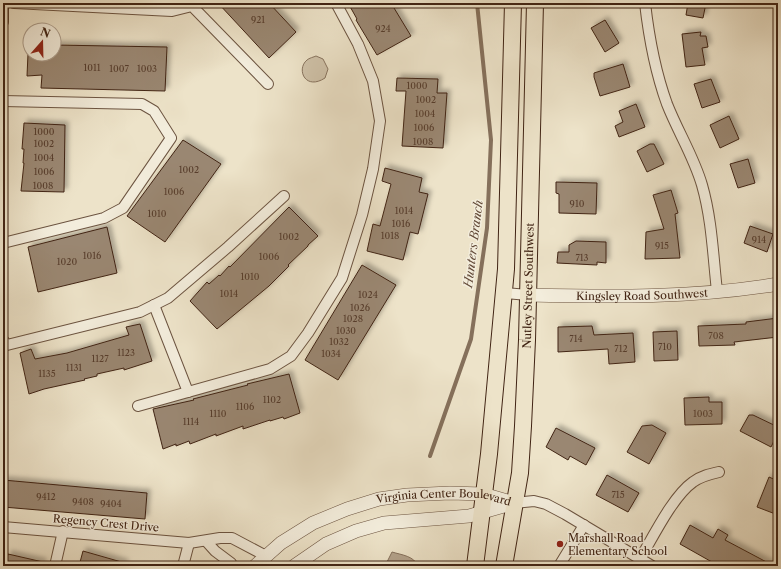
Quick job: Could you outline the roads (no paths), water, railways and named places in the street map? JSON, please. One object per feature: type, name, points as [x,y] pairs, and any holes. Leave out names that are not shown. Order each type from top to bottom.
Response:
[{"type":"main road","name":"Nutley Street Southwest","points":[[475,566],[489,454],[504,293],[513,3]]},
{"type":"main road","name":"Nutley Street Southwest","points":[[504,566],[521,463],[527,340],[535,3]]},
{"type":"street","points":[[3,22],[4,3]]},
{"type":"street","points":[[14,3],[172,11],[192,6],[268,84]]},
{"type":"street","points":[[138,406],[270,369],[291,356],[308,333],[342,278],[366,200],[373,169],[380,121],[373,82],[358,44],[336,3]]},
{"type":"street","points":[[645,3],[650,43],[657,73],[668,104],[692,157],[702,185],[708,211],[717,291]]},
{"type":"street","points":[[3,101],[142,104],[154,111],[171,138],[124,208],[104,218],[3,243]]},
{"type":"street","points":[[5,343],[140,312],[168,298],[284,196]]},
{"type":"street","name":"Kingsley Road Southwest","points":[[504,293],[606,297],[717,291],[778,284]]},
{"type":"street","points":[[154,305],[188,392]]},
{"type":"street","points":[[640,559],[676,498],[684,489],[694,480],[719,472]]},
{"type":"street","name":"Virginia Center Boulevard","points":[[255,566],[281,543],[313,523],[347,508],[378,499],[407,495],[450,493],[483,494],[514,503]]},
{"type":"street","points":[[514,503],[534,501],[546,504],[652,566]]},
{"type":"street","name":"Virginia Center Boulevard","points":[[294,566],[326,544],[384,523],[409,520],[457,518],[481,514],[514,503]]},
{"type":"street","points":[[559,566],[584,525]]},
{"type":"street","name":"Regency Crest Drive","points":[[3,527],[189,543],[220,538],[232,538],[266,556]]},
{"type":"street","points":[[55,566],[63,531]]},
{"type":"street","points":[[206,541],[215,551],[231,563],[232,566]]},
{"type":"street","points":[[184,566],[189,543]]},
{"type":"waterway","name":"Hunters Branch","points":[[430,456],[471,339],[487,228],[491,140],[477,3]]},
{"type":"place","name":"Marshall Road Elementary School","points":[[560,544]]}]
